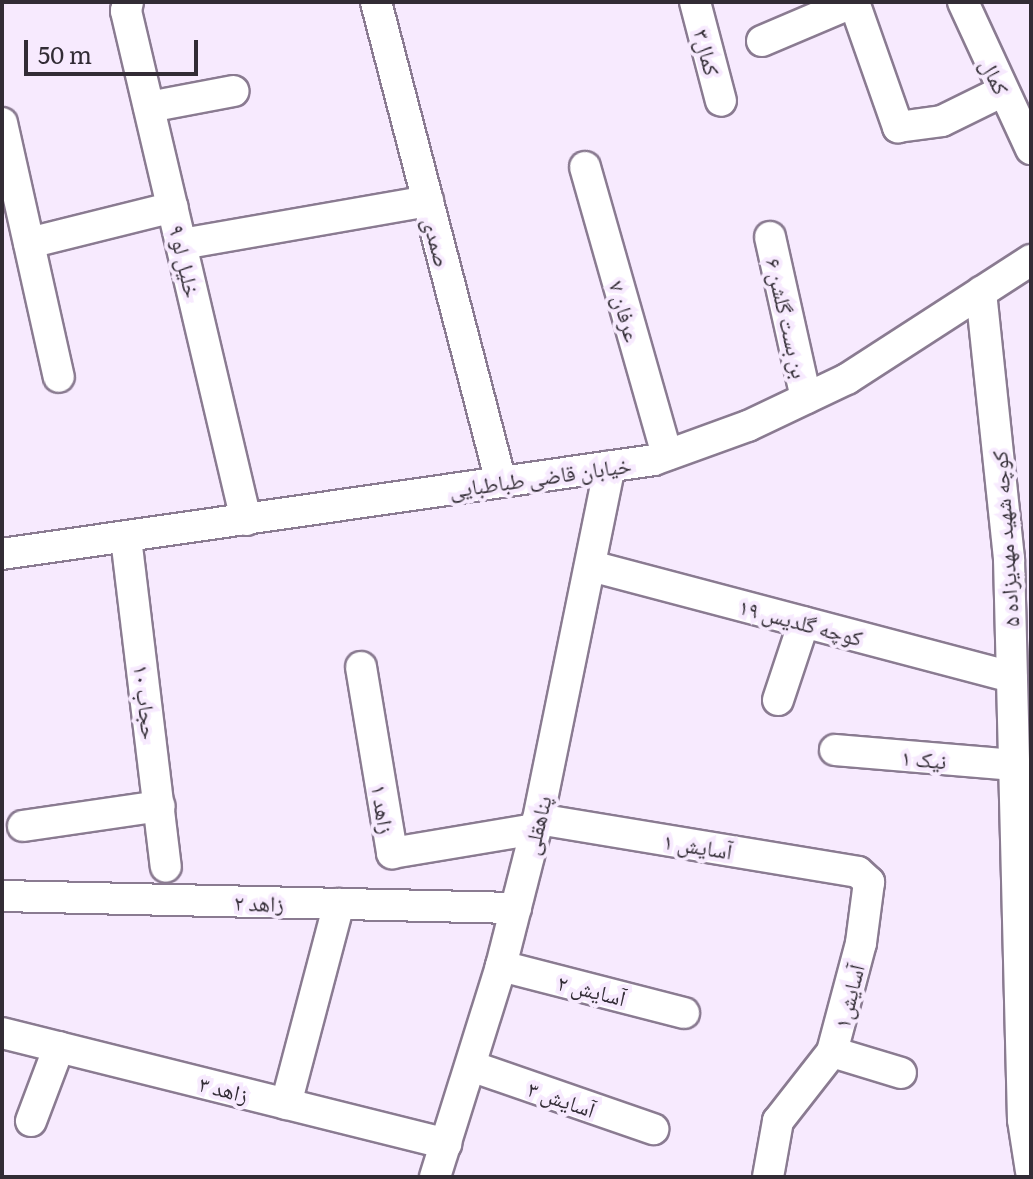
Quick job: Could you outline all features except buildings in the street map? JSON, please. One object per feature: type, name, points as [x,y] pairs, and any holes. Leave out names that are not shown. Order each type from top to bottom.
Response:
[{"type":"street","name":"خلیل لو ۹","points":[[128,2],[149,107],[246,520]]},
{"type":"street","name":"صمدی","points":[[376,2],[501,481]]},
{"type":"street","name":"کمال۳","points":[[695,2],[721,101]]},
{"type":"street","points":[[762,41],[854,2],[898,127],[942,121],[1003,91]]},
{"type":"street","name":"کمال","points":[[963,2],[1031,149]]},
{"type":"street","points":[[149,107],[234,91]]},
{"type":"street","points":[[2,123],[59,377]]},
{"type":"street","name":"عرفان ۷","points":[[585,167],[667,455]]},
{"type":"street","points":[[182,244],[428,201]]},
{"type":"street","points":[[29,243],[173,207]]},
{"type":"street","name":"بن بست گلشن ۶","points":[[770,237],[806,398]]},
{"type":"street","name":"خیابان قاضی طباطبایی","points":[[2,554],[610,466],[667,455],[847,379],[1031,260]]},
{"type":"street","name":"کوچه شهید مهدیزاده ۵","points":[[981,292],[1009,559],[1012,677],[1020,771],[1031,1171]]},
{"type":"street","name":"پناهقلی","points":[[435,1177],[501,966],[537,824],[610,466]]},
{"type":"street","name":"حجاب ۱۰","points":[[126,538],[166,867]]},
{"type":"street","name":"کوچه گلدیس ۱۹","points":[[591,566],[1012,677]]},
{"type":"street","points":[[778,700],[804,622]]},
{"type":"street","name":"زاهد ۱","points":[[361,667],[392,853],[537,824]]},
{"type":"street","name":"نیک ۱","points":[[835,750],[1020,771]]},
{"type":"street","points":[[23,826],[160,806]]},
{"type":"street","name":"آسایش ۱","points":[[537,824],[858,872]]},
{"type":"street","name":"آسایش۱","points":[[858,872],[869,882],[861,943],[832,1052],[901,1073]]},
{"type":"street","name":"زاهد ۲","points":[[2,896],[516,908]]},
{"type":"street","points":[[286,1104],[339,904]]},
{"type":"street","name":"آسایش ۲","points":[[501,966],[684,1013]]},
{"type":"street","name":"زاهد ۳","points":[[2,1033],[446,1144]]},
{"type":"street","points":[[31,1121],[59,1047]]},
{"type":"street","points":[[768,1177],[778,1121],[832,1052]]},
{"type":"street","name":"آسایش ۳","points":[[471,1066],[653,1129]]}]
